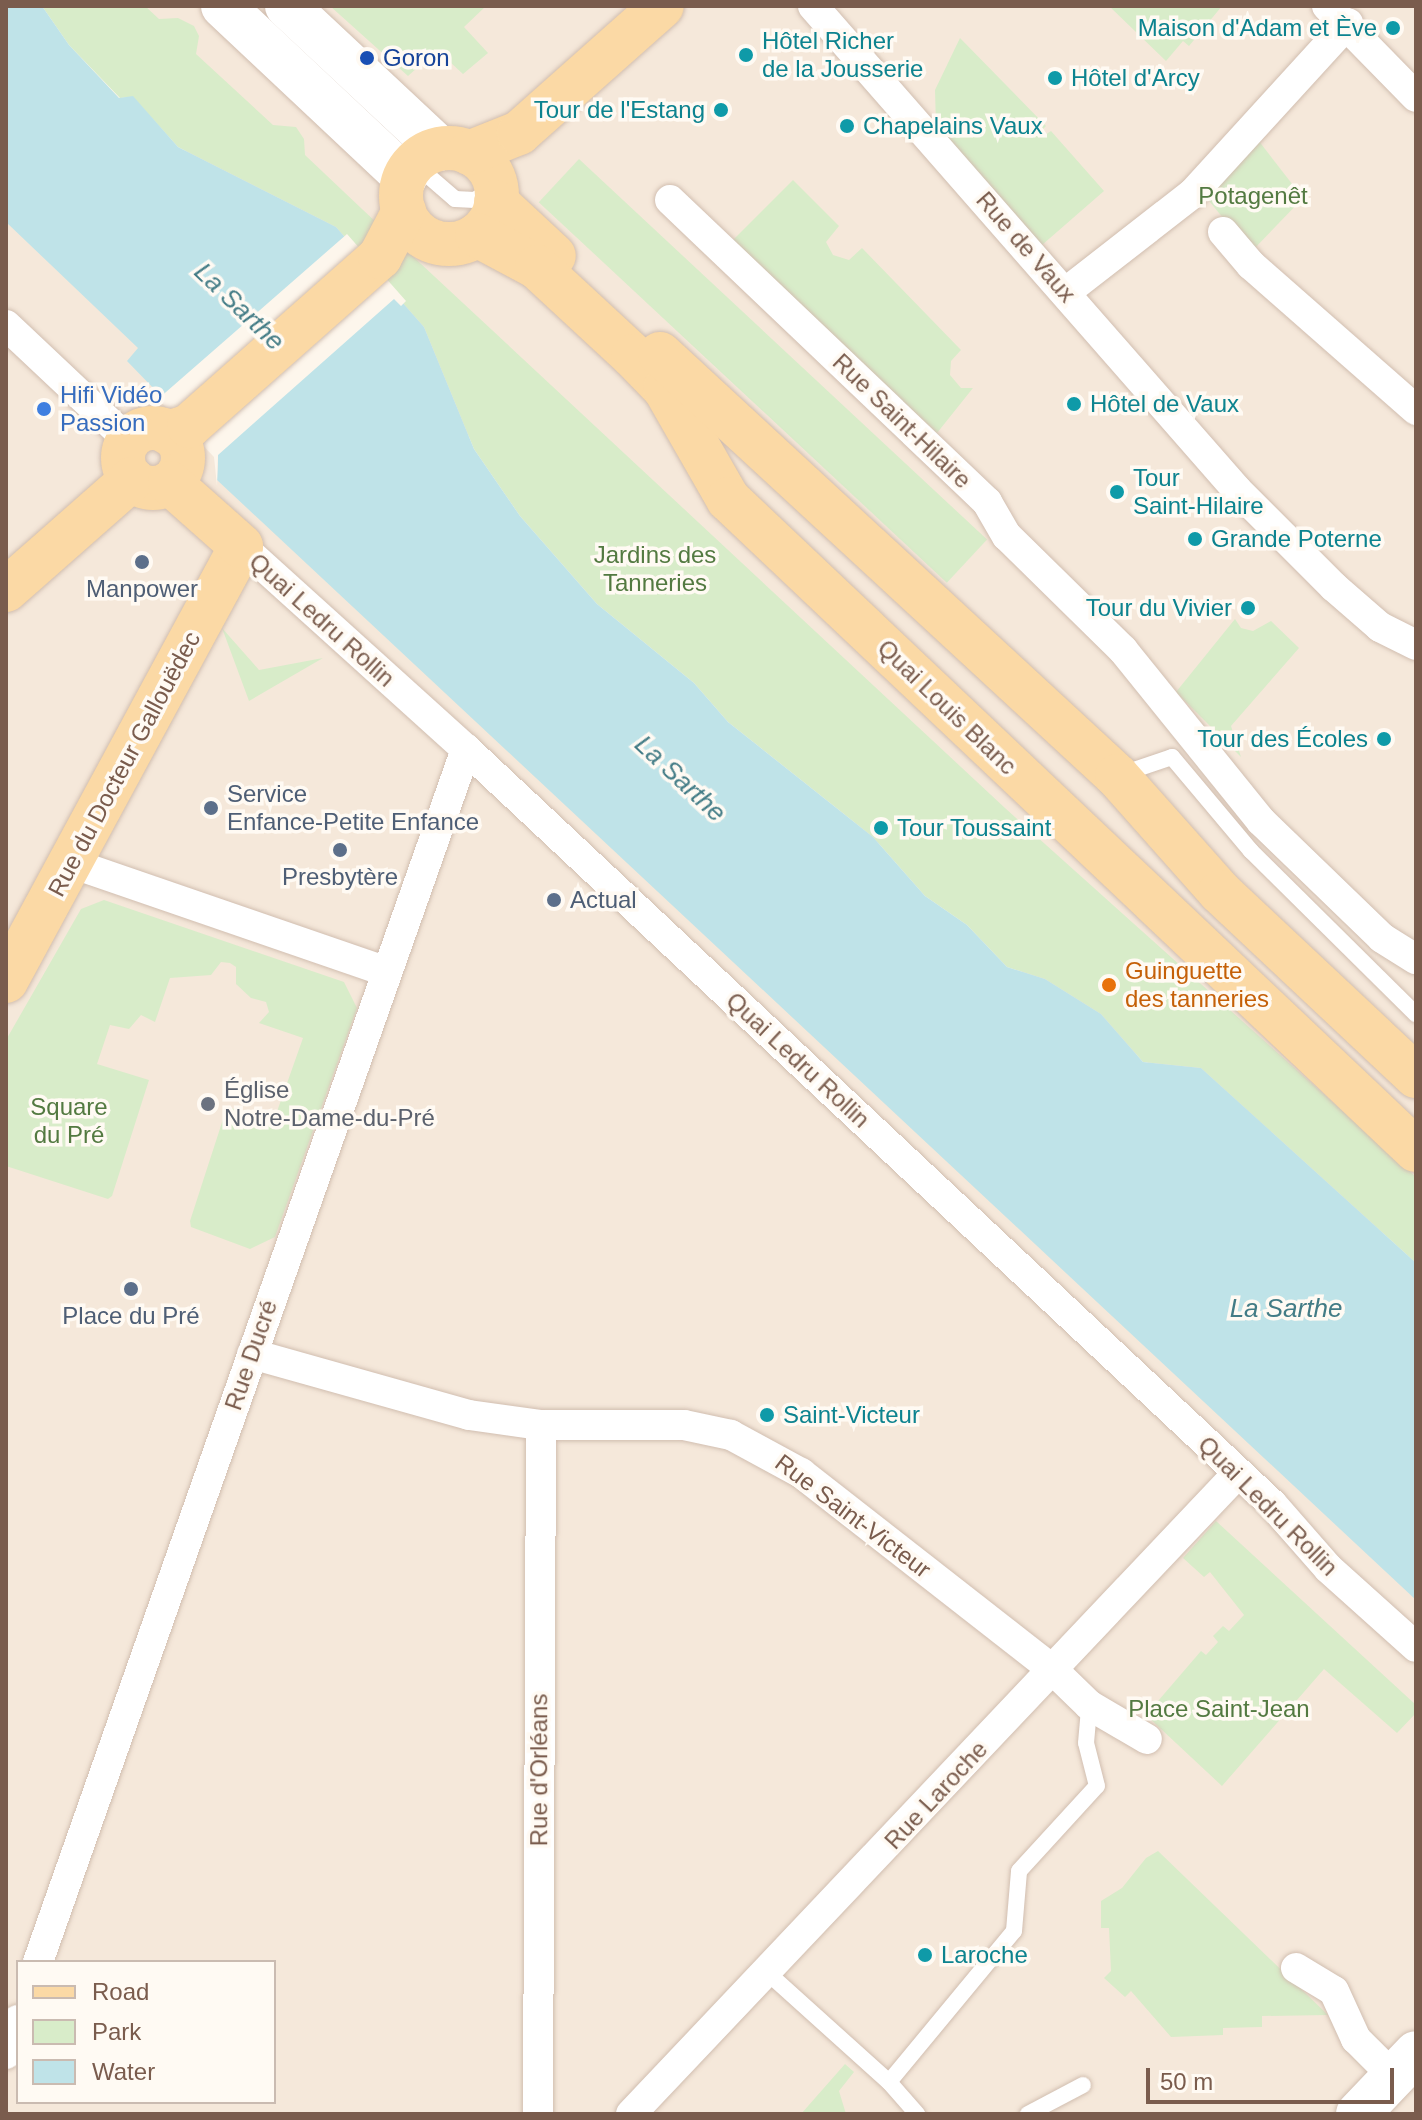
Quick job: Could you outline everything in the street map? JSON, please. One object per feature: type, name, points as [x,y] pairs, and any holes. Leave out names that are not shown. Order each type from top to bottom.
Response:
[{"type":"main road","name":"Quai Louis Blanc","points":[[223,6],[443,210],[1117,776],[1220,892],[1416,1076]]},
{"type":"main road","name":"Quai Louis Blanc","points":[[287,6],[443,210],[537,267],[665,389],[728,499],[1416,1150]]},
{"type":"main road","points":[[6,590],[443,210],[519,133],[662,6]]},
{"type":"main road","name":"Quai Ledru Rollin","points":[[162,452],[241,546]]},
{"type":"main road","name":"Rue du Docteur Gallouëdec","points":[[6,981],[17,936],[71,863],[241,546]]},
{"type":"main road","points":[[1358,2114],[1409,2063]]},
{"type":"street","name":"Rue de Vaux","points":[[813,6],[1066,292],[1161,408],[1237,490],[1380,627],[1416,645]]},
{"type":"street","points":[[1066,292],[1193,193],[1338,15],[1416,97]]},
{"type":"street","points":[[1193,193],[1251,265],[1416,410]]},
{"type":"street","name":"Rue Saint-Hilaire","points":[[670,200],[987,502],[1007,536],[1123,650],[1261,821],[1382,938],[1416,959]]},
{"type":"street","name":"Quai Ledru Rollin","points":[[6,325],[162,452]]},
{"type":"street","name":"Quai Ledru Rollin","points":[[241,546],[466,749],[1238,1473],[1328,1568],[1416,1647]]},
{"type":"street","name":"Rue Ducré","points":[[39,1960],[466,749]]},
{"type":"street","points":[[71,863],[387,972]]},
{"type":"street","name":"Rue Saint-Victeur","points":[[251,1355],[469,1415],[541,1425],[684,1425],[731,1435],[801,1473],[1053,1670],[1089,1705],[1147,1739]]},
{"type":"street","name":"Rue d'Orléans","points":[[538,2114],[541,1425]]},
{"type":"street","name":"Rue Laroche","points":[[631,2114],[769,1974],[1238,1473]]},
{"type":"street","points":[[1296,1968],[1334,1991],[1356,2039],[1409,2063]]},
{"type":"street","points":[[6,2054],[16,2026]]},
{"type":"lane","name":"Quai Louis Blanc","points":[[247,6],[443,210]]},
{"type":"lane","points":[[1117,776],[1172,757],[1251,851],[1416,1014]]},
{"type":"lane","points":[[889,2082],[1014,1931],[1019,1871],[1097,1786],[1086,1743],[1089,1705]]},
{"type":"lane","points":[[769,1974],[889,2082],[917,2114]]},
{"type":"lane","points":[[1028,2114],[1083,2085]]},
{"type":"shaded area","points":[[42,6],[1416,6],[1416,1263],[1397,1243],[1021,971],[829,799]]},
{"type":"shaded area","points":[[6,81],[1416,1412],[1416,2114],[6,2114]]},
{"type":"green space","name":"Jardins des Tanneries","points":[[42,6],[145,6],[159,19],[178,18],[194,26],[199,36],[196,54],[273,125],[296,127],[304,139],[305,155],[362,209],[1005,808],[1416,1177],[1416,1263],[1201,1068],[1143,1062],[1101,1014],[1045,979],[1007,967],[967,925],[925,896],[873,837],[728,722],[694,683],[597,604],[520,516],[474,449],[424,327],[336,227],[178,147],[133,97],[120,98],[69,45]]},
{"type":"green space","points":[[330,6],[486,6],[464,27],[488,53],[463,74],[437,50],[408,76]]},
{"type":"green space","points":[[1109,6],[1222,6],[1189,46],[1183,41],[1166,61]]},
{"type":"green space","points":[[960,38],[1046,126],[1041,131],[1045,135],[1051,131],[1104,191],[1042,245],[936,126],[935,90]]},
{"type":"green space","name":"Potagenêt","points":[[1255,136],[1303,198],[1251,252],[1205,196]]},
{"type":"green space","points":[[579,159],[987,540],[947,583],[539,202]]},
{"type":"green space","points":[[793,180],[839,226],[826,242],[833,255],[849,260],[862,248],[961,350],[951,361],[950,375],[961,388],[973,388],[937,433],[731,242]]},
{"type":"green space","points":[[1235,619],[1241,628],[1253,631],[1271,621],[1299,648],[1231,726],[1241,757],[1176,692]]},
{"type":"green space","points":[[222,628],[259,670],[323,658],[249,701]]},
{"type":"green space","name":"Square du Pré","points":[[104,900],[344,982],[357,1008],[275,1237],[250,1249],[191,1227],[190,1221],[227,1107],[274,1120],[303,1038],[259,1023],[269,1012],[266,1002],[251,998],[236,984],[236,967],[230,963],[221,962],[211,975],[170,978],[155,1022],[141,1015],[129,1029],[110,1025],[97,1064],[149,1080],[112,1196],[108,1199],[6,1166],[6,1040],[81,909]]},
{"type":"green space","name":"Place Saint-Jean","points":[[1216,1521],[1416,1705],[1416,1713],[1397,1733],[1324,1669],[1222,1786],[1146,1715],[1201,1651],[1206,1655],[1218,1642],[1213,1636],[1223,1626],[1229,1631],[1244,1615],[1210,1572],[1204,1577],[1183,1558]]},
{"type":"green space","points":[[1158,1851],[1328,2015],[1262,2016],[1262,2027],[1223,2028],[1223,2035],[1171,2037],[1131,1991],[1125,1997],[1104,1978],[1111,1971],[1109,1928],[1101,1928],[1101,1901],[1122,1888],[1146,1858]]},
{"type":"green space","points":[[845,2064],[854,2072],[839,2091],[846,2114],[801,2114]]},
{"type":"water","name":"La Sarthe","points":[[6,6],[42,6],[69,45],[119,98],[133,96],[178,147],[336,227],[424,327],[474,449],[520,516],[597,604],[694,683],[728,722],[873,837],[925,896],[967,925],[1007,967],[1045,979],[1101,1014],[1143,1062],[1201,1068],[1415,1262],[1416,1600],[217,480],[218,455],[127,361],[138,348],[6,222]]},
{"type":"pier","points":[[347,234],[406,301],[401,306],[394,299],[218,455],[217,486],[214,457],[158,399]]},
{"type":"place","name":"Maison d'Adam et Ève","points":[[1393,28]]},
{"type":"place","name":"Hôtel Richer de la Jousserie","points":[[746,55]]},
{"type":"place","name":"Goron","points":[[367,58]]},
{"type":"place","name":"Hôtel d'Arcy","points":[[1055,78]]},
{"type":"place","name":"Tour de l'Estang","points":[[721,110]]},
{"type":"place","name":"Chapelains Vaux","points":[[847,126]]},
{"type":"place","name":"Hôtel de Vaux","points":[[1074,404]]},
{"type":"place","name":"Hifi Vidéo Passion","points":[[44,409]]},
{"type":"place","name":"Tour Saint-Hilaire","points":[[1117,492]]},
{"type":"place","name":"Grande Poterne","points":[[1195,539]]},
{"type":"place","name":"Manpower","points":[[142,562]]},
{"type":"place","name":"Tour du Vivier","points":[[1248,608]]},
{"type":"place","name":"Tour des Écoles","points":[[1384,739]]},
{"type":"place","name":"Service Enfance-Petite Enfance","points":[[211,808]]},
{"type":"place","name":"Tour Toussaint","points":[[881,828]]},
{"type":"place","name":"Presbytère","points":[[340,850]]},
{"type":"place","name":"Actual","points":[[554,900]]},
{"type":"place","name":"Guinguette des tanneries","points":[[1109,985]]},
{"type":"place","name":"Église Notre-Dame-du-Pré","points":[[208,1104]]},
{"type":"place","name":"Place du Pré","points":[[131,1289]]},
{"type":"place","name":"Saint-Victeur","points":[[767,1415]]},
{"type":"place","name":"Laroche","points":[[925,1955]]}]
